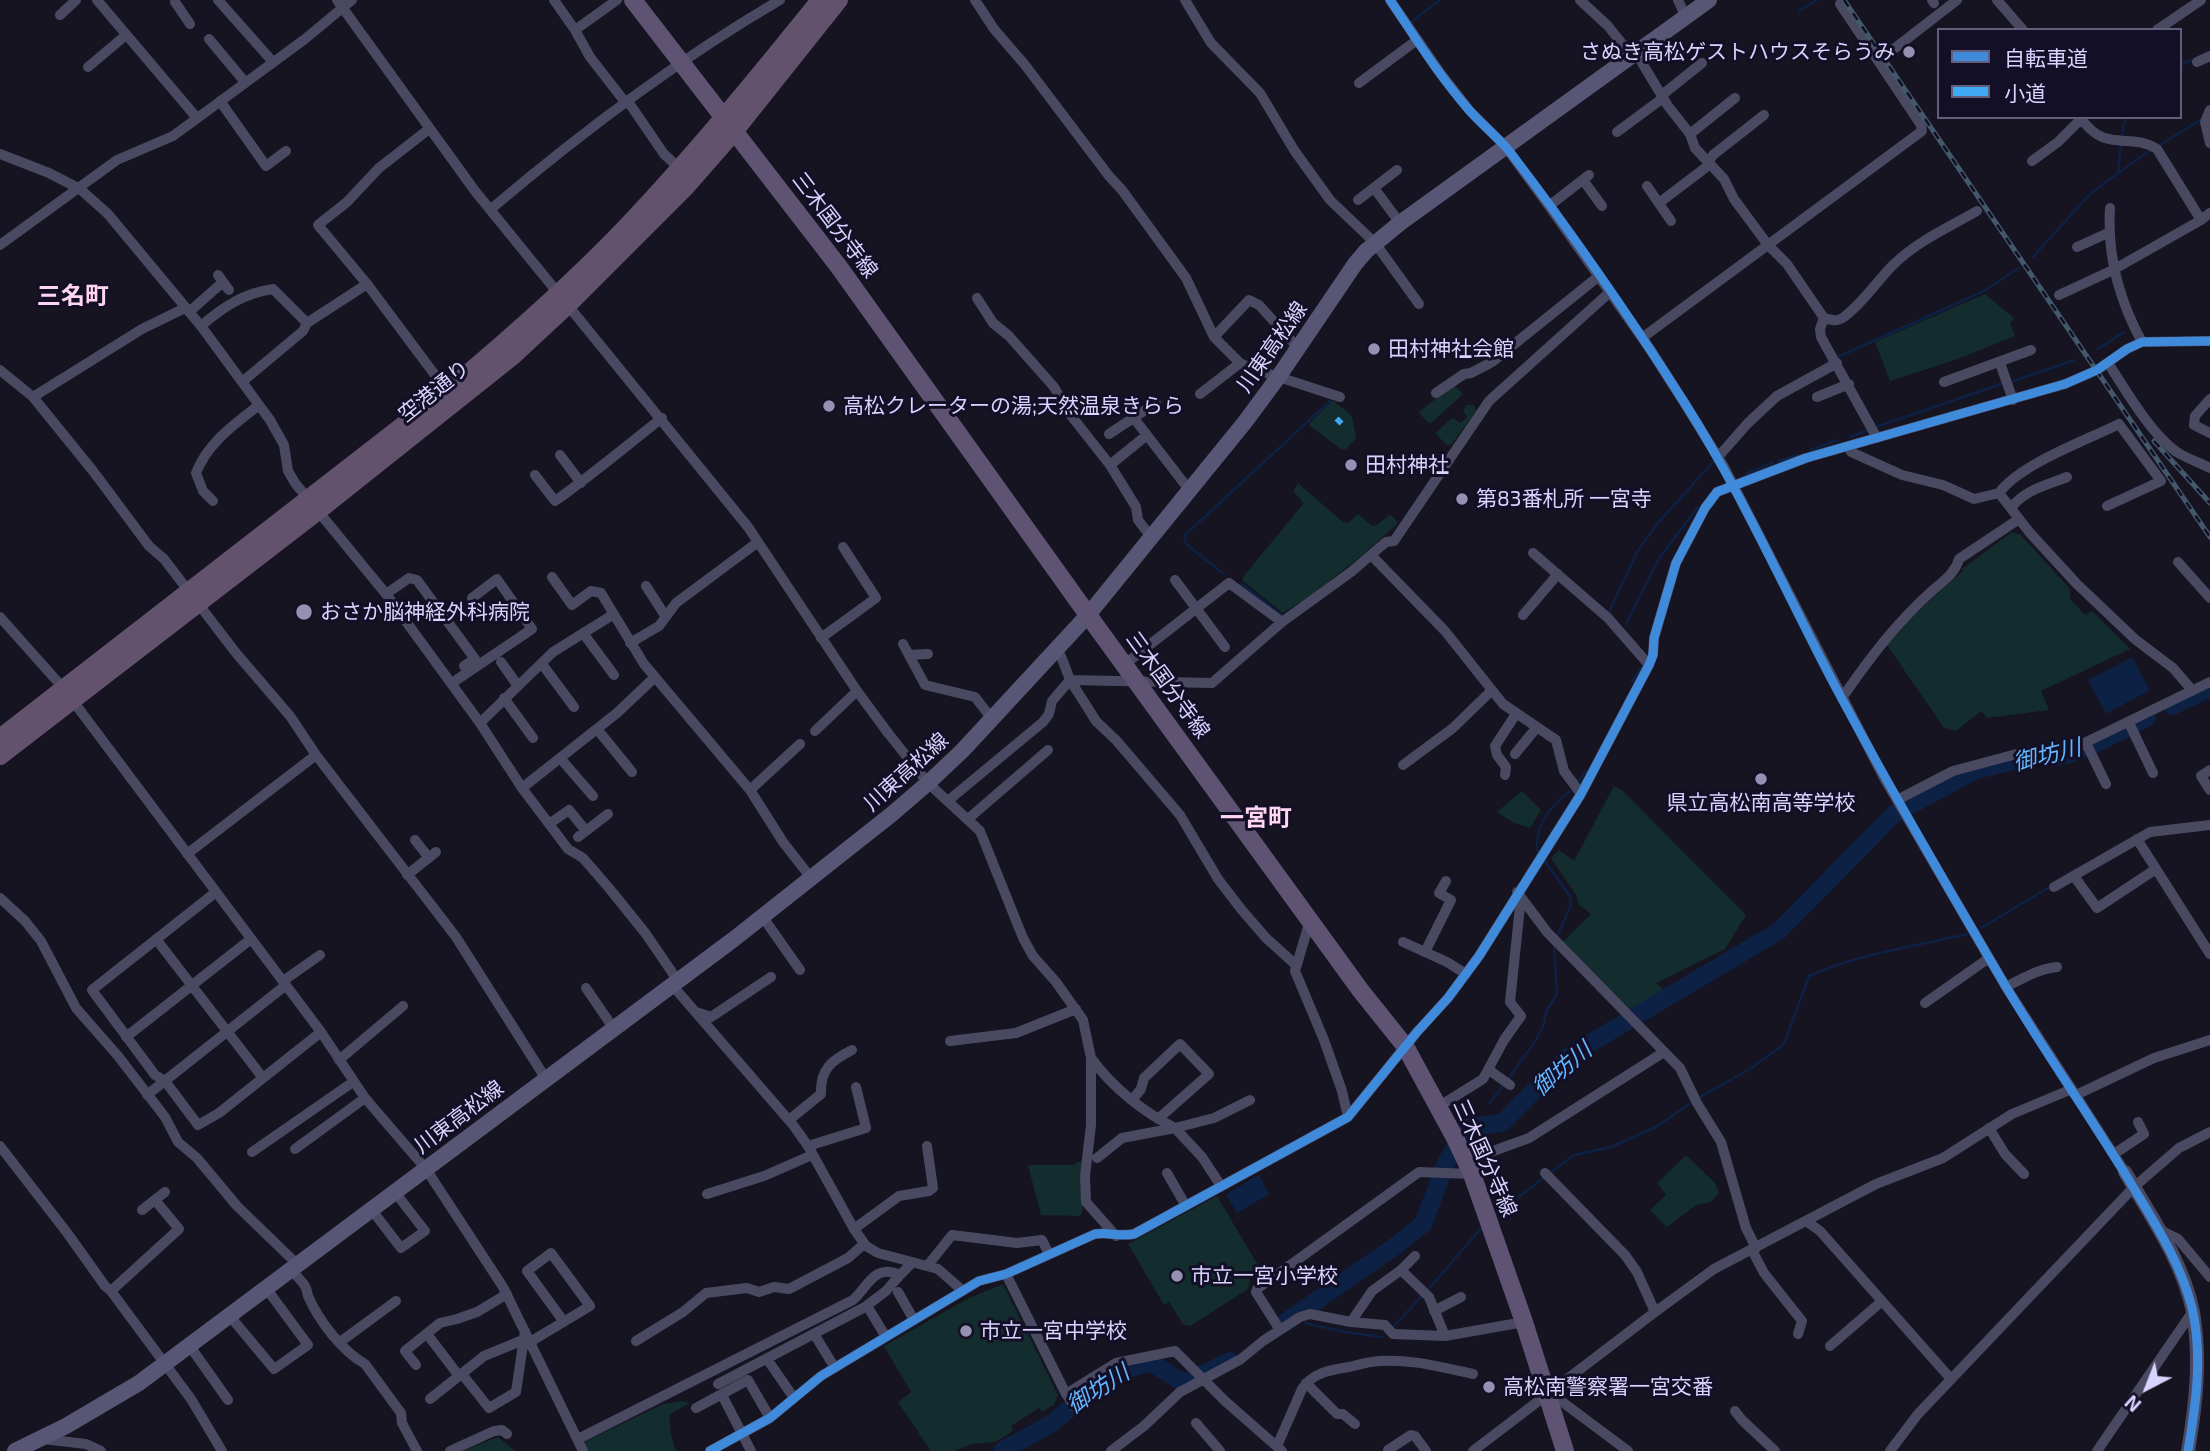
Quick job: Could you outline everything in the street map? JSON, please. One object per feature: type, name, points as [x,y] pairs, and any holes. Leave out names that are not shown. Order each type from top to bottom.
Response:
[{"type":"highway","name":"空港通り","points":[[314,505],[447,391],[564,298],[684,188],[820,0]]},
{"type":"highway","name":"空港通り","points":[[0,756],[68,695],[513,356],[680,169],[729,126],[839,0]]},
{"type":"highway","name":"空港通り","points":[[0,738],[68,695]]},
{"type":"main road","name":"三木国分寺線","points":[[633,0],[839,267],[1361,991],[1405,1046],[1464,1156],[1524,1322],[1564,1451]]},
{"type":"main road","name":"川東高松線","points":[[15,1451],[104,1405],[189,1345],[675,983],[892,814],[962,751],[1088,615],[1190,491],[1279,376],[1354,264],[1375,243],[1709,0]]},
{"type":"street","points":[[60,15],[76,0]]},
{"type":"street","points":[[97,0],[197,118]]},
{"type":"street","points":[[218,0],[273,62]]},
{"type":"street","points":[[554,0],[590,57],[664,154],[680,169]]},
{"type":"street","points":[[575,30],[617,0]]},
{"type":"street","points":[[756,0],[763,10]]},
{"type":"street","points":[[491,209],[566,146],[626,101],[682,64],[713,39],[780,0]]},
{"type":"street","points":[[975,0],[994,29],[1122,190],[1179,267],[1214,337],[1240,363],[1340,397]]},
{"type":"street","points":[[1185,0],[1211,43],[1260,93],[1294,150],[1330,200],[1375,243],[1419,304]]},
{"type":"street","points":[[1390,0],[1470,111],[1505,146],[1549,206],[1642,338],[1718,457],[1898,801],[2006,987],[2160,1230],[2180,1272],[2193,1311],[2198,1360],[2197,1398],[2188,1451]]},
{"type":"street","points":[[1580,0],[1634,55],[1690,134],[1695,148],[1724,179],[1734,199],[1768,245],[1787,264],[1824,318],[1835,321],[1842,319],[1875,289],[1893,265],[1940,232],[1977,211]]},
{"type":"street","points":[[1678,0],[1686,17]]},
{"type":"street","points":[[1890,52],[1957,0]]},
{"type":"street","points":[[1997,0],[2021,28]]},
{"type":"street","points":[[2160,28],[2201,0]]},
{"type":"street","points":[[176,1],[190,24]]},
{"type":"street","points":[[0,245],[117,160],[173,136],[304,39],[344,2],[429,129],[662,418],[758,542],[856,691],[928,783],[980,831],[1023,938],[1033,956],[1083,1020],[1091,1058],[1091,1125],[1085,1176],[1086,1202],[1116,1236]]},
{"type":"street","points":[[1642,338],[1922,131],[1921,125],[1840,4]]},
{"type":"street","points":[[88,67],[126,35]]},
{"type":"street","points":[[209,39],[245,82]]},
{"type":"street","points":[[1359,83],[1417,40]]},
{"type":"street","points":[[2197,62],[2210,56]]},
{"type":"street","points":[[1618,132],[1702,63]]},
{"type":"street","points":[[1690,134],[1735,98]]},
{"type":"street","points":[[220,101],[266,166],[286,151]]},
{"type":"street","points":[[2210,110],[2205,122],[2210,143]]},
{"type":"street","points":[[1659,203],[1705,168],[1713,155],[1764,115]]},
{"type":"street","points":[[2032,161],[2058,142],[2080,119]]},
{"type":"street","points":[[2059,295],[2113,270],[2206,216],[2157,149],[2149,144],[2110,141],[2098,136],[2082,119]]},
{"type":"street","points":[[429,129],[379,168],[347,202],[318,225],[367,284],[447,391]]},
{"type":"street","points":[[0,155],[49,173],[80,189],[108,214],[201,326],[259,405],[284,445],[288,471],[386,594],[450,680],[522,788],[568,849],[583,858],[609,888],[646,934],[695,1012],[789,1120],[810,1150],[864,1244],[878,1253],[938,1269],[962,1291]]},
{"type":"street","points":[[1358,200],[1396,170]]},
{"type":"street","points":[[1549,206],[1586,178],[1602,206]]},
{"type":"street","points":[[1647,186],[1671,221]]},
{"type":"street","points":[[1374,188],[1400,223]]},
{"type":"street","points":[[2110,208],[2108,233],[2113,270],[2129,317],[2142,342]]},
{"type":"street","points":[[2077,247],[2108,233]]},
{"type":"street","points":[[1436,393],[1464,374],[1492,362],[1599,276]]},
{"type":"street","points":[[33,397],[142,328],[187,310],[224,282]]},
{"type":"street","points":[[242,382],[303,331],[307,323],[367,284]]},
{"type":"street","points":[[201,326],[228,304],[252,292],[273,289],[307,323]]},
{"type":"street","points":[[1070,680],[1212,683],[1282,622],[1386,542],[1394,541],[1489,401],[1610,292]]},
{"type":"street","points":[[977,298],[993,323],[1009,336],[1054,387],[1069,413],[1110,465],[1136,507],[1138,520],[1151,537]]},
{"type":"street","points":[[1214,337],[1249,300],[1259,305],[1298,348]]},
{"type":"street","points":[[1824,318],[1820,329],[1821,337],[1877,438]]},
{"type":"street","points":[[712,1451],[770,1418],[835,1367],[979,1281],[1006,1274],[1096,1234],[1134,1234],[1348,1117],[1466,974],[1519,895],[1581,794],[1649,665],[1676,563],[1709,501],[1717,492],[1806,458],[2013,400],[2082,377],[2142,342],[2210,341]]},
{"type":"street","points":[[1944,382],[2031,350]]},
{"type":"street","points":[[1200,394],[1240,363]]},
{"type":"street","points":[[1718,457],[1777,396],[1837,363]]},
{"type":"street","points":[[2000,363],[2013,400]]},
{"type":"street","points":[[2108,363],[2133,400],[2171,447],[2210,468]]},
{"type":"street","points":[[0,370],[33,397],[93,471],[149,547],[164,559],[290,716],[316,755],[456,937],[546,1079]]},
{"type":"street","points":[[1818,397],[1849,384]]},
{"type":"street","points":[[2210,399],[2195,416],[2194,425],[2210,433]]},
{"type":"street","points":[[1109,434],[1156,403]]},
{"type":"street","points":[[214,501],[203,491],[196,473],[201,461],[212,444],[259,405]]},
{"type":"street","points":[[1133,417],[1190,491]]},
{"type":"street","points":[[535,475],[555,501],[662,418]]},
{"type":"street","points":[[1849,446],[1852,452],[1902,475],[1943,485],[1974,499],[1999,494],[2007,483],[2028,468],[2119,424],[2161,481],[2107,506]]},
{"type":"street","points":[[1110,465],[1147,435]]},
{"type":"street","points":[[560,455],[581,483]]},
{"type":"street","points":[[2011,508],[2017,499],[2029,492],[2067,477]]},
{"type":"street","points":[[1999,494],[2076,583],[2136,640],[2174,667],[2193,690]]},
{"type":"street","points":[[1842,698],[1885,638],[1909,612],[1956,570],[1959,559],[2019,519]]},
{"type":"street","points":[[630,643],[659,626],[676,603],[758,542]]},
{"type":"street","points":[[821,638],[876,598],[843,547]]},
{"type":"street","points":[[1533,552],[1608,618],[1649,665]]},
{"type":"street","points":[[1371,555],[1445,631],[1491,691],[1516,714],[1556,740],[1564,771],[1581,794]]},
{"type":"street","points":[[2178,562],[2210,597]]},
{"type":"street","points":[[1523,615],[1558,574]]},
{"type":"street","points":[[386,594],[409,578],[417,580],[475,659],[450,680]]},
{"type":"street","points":[[552,578],[572,605],[591,591],[601,593],[630,643],[655,677],[750,790],[811,878]]},
{"type":"street","points":[[450,680],[532,628],[497,579],[472,598]]},
{"type":"street","points":[[1174,580],[1225,647]]},
{"type":"street","points":[[1125,664],[1229,583],[1282,622]]},
{"type":"street","points":[[646,586],[666,617]]},
{"type":"street","points":[[480,723],[553,652],[614,614]]},
{"type":"street","points":[[0,617],[68,695],[321,1032],[365,1098],[426,1169],[507,1294],[583,1451]]},
{"type":"street","points":[[583,633],[614,675]]},
{"type":"street","points":[[903,644],[925,685],[975,697],[992,719]]},
{"type":"street","points":[[1056,651],[1070,680],[1096,721],[1116,740],[1180,815],[1218,879],[1241,909],[1266,938],[1296,965]]},
{"type":"street","points":[[909,655],[928,654]]},
{"type":"street","points":[[501,662],[518,686]]},
{"type":"street","points":[[541,664],[574,707]]},
{"type":"street","points":[[522,788],[597,729],[655,677]]},
{"type":"street","points":[[953,679],[954,692]]},
{"type":"street","points":[[949,800],[1043,722],[1049,714],[1052,701],[1070,680]]},
{"type":"street","points":[[1898,801],[1953,771],[2024,752],[2088,747],[2193,690],[2209,685]]},
{"type":"street","points":[[815,731],[856,691]]},
{"type":"street","points":[[1403,765],[1452,728],[1491,691]]},
{"type":"street","points":[[504,698],[533,738]]},
{"type":"street","points":[[1505,775],[1506,767],[1497,755],[1495,746],[1516,714]]},
{"type":"street","points":[[2130,726],[2153,773]]},
{"type":"street","points":[[1515,754],[1537,727]]},
{"type":"street","points":[[597,729],[632,772]]},
{"type":"street","points":[[750,790],[800,744]]},
{"type":"street","points":[[2088,747],[2106,784]]},
{"type":"street","points":[[968,819],[1048,750]]},
{"type":"street","points":[[187,855],[316,755]]},
{"type":"street","points":[[560,758],[593,796]]},
{"type":"street","points":[[2210,769],[2201,776],[2210,790]]},
{"type":"street","points":[[549,824],[569,810],[582,834],[608,814]]},
{"type":"street","points":[[2054,887],[2150,832],[2210,825]]},
{"type":"street","points":[[2137,839],[2210,954]]},
{"type":"street","points":[[407,875],[433,855],[415,840]]},
{"type":"street","points":[[2074,876],[2097,908],[2156,869]]},
{"type":"street","points":[[1425,952],[1451,901],[1439,893],[1446,881]]},
{"type":"street","points":[[216,892],[92,990],[126,1037],[155,1075],[165,1081],[198,1125],[219,1113],[321,1032]]},
{"type":"street","points":[[1519,895],[1547,932],[1680,1068],[1695,1100],[1721,1142],[1746,1228],[1764,1273],[1802,1321],[1798,1334]]},
{"type":"street","points":[[1438,1107],[1483,1079],[1504,1040],[1521,1016],[1510,1002],[1519,895]]},
{"type":"street","points":[[0,898],[25,921],[41,941],[76,1008],[118,1056],[164,1117],[178,1142],[197,1158],[294,1267],[321,1317],[340,1342],[365,1364],[401,1413],[402,1423],[418,1451]]},
{"type":"street","points":[[762,916],[800,970]]},
{"type":"street","points":[[1310,920],[1295,971],[1324,1040],[1348,1117]]},
{"type":"street","points":[[156,939],[263,1078]]},
{"type":"street","points":[[126,1037],[251,939]]},
{"type":"street","points":[[1403,942],[1466,974]]},
{"type":"street","points":[[147,1095],[320,955]]},
{"type":"street","points":[[1925,1003],[1989,957]]},
{"type":"street","points":[[2006,987],[2029,974],[2057,967]]},
{"type":"street","points":[[695,1012],[711,1017],[771,978]]},
{"type":"street","points":[[586,988],[614,1029]]},
{"type":"street","points":[[339,1060],[403,1006]]},
{"type":"street","points":[[950,1041],[1016,1033],[1076,1009]]},
{"type":"street","points":[[1473,1451],[1714,1269],[1876,1184],[1942,1158],[2028,1106],[2074,1092],[2154,1058],[2210,1040]]},
{"type":"street","points":[[1132,1100],[1141,1089],[1144,1078],[1180,1044],[1209,1074],[1158,1119]]},
{"type":"street","points":[[789,1120],[821,1094],[821,1083],[827,1066],[835,1058],[852,1050]]},
{"type":"street","points":[[1279,1328],[1256,1292],[1257,1289],[1419,1172],[1445,1174],[1464,1156],[1529,1138],[1664,1052]]},
{"type":"street","points":[[1091,1058],[1132,1100],[1175,1128],[1202,1157],[1221,1186]]},
{"type":"street","points":[[1489,1070],[1510,1085]]},
{"type":"street","points":[[252,1152],[353,1082]]},
{"type":"street","points":[[707,1194],[764,1176],[810,1150],[866,1128],[856,1087]]},
{"type":"street","points":[[295,1149],[365,1098]]},
{"type":"street","points":[[1097,1158],[1122,1138],[1214,1118],[1250,1100]]},
{"type":"street","points":[[2113,1154],[2144,1134],[2138,1122]]},
{"type":"street","points":[[1989,1128],[2005,1154],[2024,1174]]},
{"type":"street","points":[[1890,1451],[1918,1414],[2134,1188],[2179,1148],[2210,1132]]},
{"type":"street","points":[[0,1146],[191,1399],[222,1451]]},
{"type":"street","points":[[854,1229],[900,1196],[933,1188],[927,1146]]},
{"type":"street","points":[[1167,1173],[1186,1206]]},
{"type":"street","points":[[1545,1173],[1625,1255],[1637,1272],[1654,1312]]},
{"type":"street","points":[[371,1209],[401,1248],[425,1231],[394,1191]]},
{"type":"street","points":[[142,1210],[165,1192]]},
{"type":"street","points":[[111,1291],[179,1229],[155,1200]]},
{"type":"street","points":[[1806,1220],[1820,1231],[1951,1379]]},
{"type":"street","points":[[2160,1230],[2178,1239],[2210,1277]]},
{"type":"street","points":[[928,1265],[952,1236],[1017,1243],[1042,1240],[1049,1254]]},
{"type":"street","points":[[636,1341],[706,1293],[747,1288],[759,1292],[774,1287],[789,1289],[848,1258],[864,1244]]},
{"type":"street","points":[[430,1399],[484,1356],[564,1322],[590,1306],[551,1253],[527,1271],[564,1322]]},
{"type":"street","points":[[1351,1322],[1372,1291],[1401,1270],[1415,1255]]},
{"type":"street","points":[[696,1408],[767,1359],[865,1307],[886,1291],[912,1263]]},
{"type":"street","points":[[1401,1270],[1422,1289],[1445,1336]]},
{"type":"street","points":[[578,1439],[853,1300],[862,1293],[867,1282],[883,1273],[900,1275]]},
{"type":"street","points":[[1006,1274],[1077,1410]]},
{"type":"street","points":[[229,1315],[274,1369],[308,1345],[266,1287]]},
{"type":"street","points":[[898,1292],[914,1320]]},
{"type":"street","points":[[416,1365],[405,1352],[440,1323],[477,1312],[507,1294]]},
{"type":"street","points":[[1434,1311],[1461,1297]]},
{"type":"street","points":[[340,1342],[396,1301]]},
{"type":"street","points":[[1830,1346],[1881,1302]]},
{"type":"street","points":[[869,1309],[886,1337]]},
{"type":"street","points":[[2097,1451],[2193,1311]]},
{"type":"street","points":[[1111,1451],[1144,1426],[1200,1376],[1241,1359],[1279,1328],[1300,1317],[1310,1314],[1385,1325],[1393,1334],[1445,1336],[1524,1322]]},
{"type":"street","points":[[427,1334],[489,1408],[516,1392],[526,1338]]},
{"type":"street","points":[[816,1337],[835,1367]]},
{"type":"street","points":[[189,1345],[228,1400]]},
{"type":"street","points":[[1068,1397],[1116,1363],[1175,1351],[1279,1449],[1306,1383],[1324,1371],[1370,1362],[1391,1361],[1436,1366],[1473,1374]]},
{"type":"street","points":[[767,1359],[794,1398]]},
{"type":"street","points":[[720,1390],[748,1380],[770,1418]]},
{"type":"street","points":[[1306,1383],[1337,1414],[1343,1414],[1355,1424]]},
{"type":"street","points":[[720,1390],[751,1451]]},
{"type":"street","points":[[1547,1394],[1561,1401],[1628,1451]]},
{"type":"street","points":[[1735,1411],[1775,1451]]},
{"type":"street","points":[[1196,1423],[1220,1451]]},
{"type":"street","points":[[450,1451],[494,1431],[502,1430],[507,1434]]},
{"type":"street","points":[[1388,1450],[1411,1435],[1415,1436],[1426,1451]]},
{"type":"street","points":[[40,1439],[86,1444],[101,1451]]},
{"type":"green space","points":[[1985,294],[2014,318],[2010,324],[2015,336],[1958,359],[1890,381],[1875,342]]},
{"type":"green space","points":[[1454,385],[1463,394],[1430,424],[1420,411]]},
{"type":"green space","points":[[1332,401],[1352,416],[1356,438],[1342,450],[1310,426]]},
{"type":"green space","points":[[1467,405],[1474,405],[1476,411],[1451,445],[1447,445],[1436,432],[1452,418],[1461,423],[1467,417],[1463,411]]},
{"type":"green space","points":[[1298,483],[1344,523],[1348,523],[1358,514],[1371,525],[1375,526],[1391,515],[1397,524],[1309,597],[1283,613],[1243,581],[1243,577],[1303,504],[1293,491]]},
{"type":"green space","points":[[2012,532],[2021,535],[2070,589],[2070,599],[2085,615],[2092,611],[2130,649],[2041,691],[2049,710],[1987,718],[1981,711],[1956,731],[1944,728],[1887,645],[1915,614],[1963,571],[1962,569]]},
{"type":"green space","points":[[1614,786],[1622,790],[1746,915],[1725,949],[1656,983],[1665,991],[1631,1011],[1563,942],[1591,914],[1579,905],[1576,895],[1551,858],[1559,850],[1574,861]]},
{"type":"green space","points":[[1522,791],[1541,810],[1530,828],[1512,822],[1497,812]]},
{"type":"green space","points":[[1686,1155],[1715,1183],[1719,1193],[1710,1202],[1696,1205],[1667,1227],[1650,1210],[1666,1195],[1657,1183]]},
{"type":"green space","points":[[1085,1159],[1083,1208],[1080,1216],[1041,1215],[1028,1165],[1073,1165]]},
{"type":"green space","points":[[1217,1196],[1262,1272],[1250,1279],[1248,1289],[1190,1326],[1183,1324],[1169,1302],[1164,1305],[1128,1244]]},
{"type":"green space","points":[[1003,1284],[1058,1395],[1054,1405],[1042,1412],[1039,1408],[1011,1426],[1013,1431],[995,1442],[972,1444],[954,1451],[931,1451],[898,1402],[911,1392],[884,1346],[969,1298]]},
{"type":"green space","points":[[683,1401],[690,1403],[669,1415],[676,1451],[588,1451],[584,1442],[663,1404]]},
{"type":"green space","points":[[498,1437],[515,1451],[463,1451]]},
{"type":"water","points":[[2132,657],[2150,690],[2106,714],[2088,680]]},
{"type":"water","points":[[1259,1175],[1269,1194],[1237,1213],[1226,1194]]},
{"type":"waterway","points":[[1411,22],[1440,0]]},
{"type":"waterway","points":[[1799,11],[1817,0]]},
{"type":"waterway","points":[[2182,64],[2194,59]]},
{"type":"waterway","points":[[2121,138],[2126,119]]},
{"type":"waterway","points":[[2160,145],[2202,119]]},
{"type":"waterway","points":[[2033,257],[2089,195],[2118,173],[2121,145]]},
{"type":"waterway","points":[[2118,173],[2152,149]]},
{"type":"waterway","points":[[1838,357],[1984,291],[2019,268]]},
{"type":"waterway","points":[[2098,349],[2124,332]]},
{"type":"waterway","points":[[1825,363],[1832,360]]},
{"type":"waterway","points":[[2011,382],[2074,360]]},
{"type":"waterway","points":[[1876,427],[2004,383]]},
{"type":"waterway","points":[[1224,574],[1186,544],[1184,536],[1331,400]]},
{"type":"waterway","points":[[1850,437],[1869,430]]},
{"type":"waterway","points":[[1810,450],[1838,440]]},
{"type":"waterway","points":[[1779,461],[1798,455]]},
{"type":"waterway","points":[[1611,615],[1609,612],[1637,552],[1657,524],[1714,461]]},
{"type":"waterway","points":[[1746,474],[1772,463]]},
{"type":"waterway","points":[[1627,622],[1660,557],[1698,507]]},
{"type":"waterway","points":[[1242,584],[1282,616]]},
{"type":"waterway","points":[[1632,682],[1643,666]]},
{"type":"waterway","name":"御坊川","points":[[2172,706],[2210,688]]},
{"type":"waterway","name":"御坊川","points":[[1284,1323],[1423,1224],[1447,1161],[1469,1127],[1502,1123],[1570,1055],[1779,931],[1894,814],[1976,770],[2032,757],[2069,754],[2147,718]]},
{"type":"waterway","points":[[1578,782],[1586,771]]},
{"type":"waterway","points":[[1537,851],[1541,824],[1556,803],[1570,791]]},
{"type":"waterway","points":[[1544,860],[1570,896],[1571,905],[1557,936]]},
{"type":"waterway","points":[[1981,928],[2048,888]]},
{"type":"waterway","points":[[1698,1098],[1750,1069],[1784,1044],[1809,976],[1867,956],[1968,934]]},
{"type":"waterway","points":[[1509,1078],[1536,1040],[1544,1024],[1546,1012],[1557,994],[1554,946]]},
{"type":"waterway","points":[[1490,1103],[1504,1084]]},
{"type":"waterway","points":[[1550,1173],[1574,1155],[1611,1147],[1656,1127],[1692,1102]]},
{"type":"waterway","points":[[1495,1215],[1545,1177]]},
{"type":"waterway","points":[[1429,1289],[1481,1228]]},
{"type":"waterway","points":[[1395,1325],[1422,1296]]},
{"type":"waterway","points":[[1305,1323],[1382,1337]]},
{"type":"waterway","name":"御坊川","points":[[1002,1451],[1050,1424],[1098,1386],[1124,1371],[1152,1363],[1184,1383],[1230,1361]]},
{"type":"railway","points":[[1844,0],[2210,537]]},
{"type":"railway","points":[[2154,441],[2210,503]]},
{"type":"marked path","points":[[1337,423],[1341,419]]},
{"type":"cycle path","points":[[1390,0],[1448,84],[1510,152],[1556,213],[1684,402],[1725,471],[1835,686],[1917,834],[2018,1006],[2159,1230],[2175,1260],[2192,1308],[2195,1326],[2197,1380],[2188,1451]]},
{"type":"cycle path","points":[[710,1451],[770,1418],[821,1376],[979,1281],[1006,1274],[1095,1234],[1134,1234],[1348,1117],[1448,998],[1479,956],[1581,794],[1649,665],[1676,563],[1705,508],[1717,492],[1806,458],[2065,384],[2097,370],[2142,342],[2210,341]]},
{"type":"place","name":"さぬき高松ゲストハウスそらうみ","points":[[1909,52]]},
{"type":"place","name":"田村神社会館","points":[[1374,349]]},
{"type":"place","name":"高松クレーターの湯;天然温泉きらら","points":[[829,406]]},
{"type":"place","name":"田村神社","points":[[1351,465]]},
{"type":"place","name":"第83番札所 一宮寺","points":[[1462,499]]},
{"type":"place","name":"おさか脳神経外科病院","points":[[304,612]]},
{"type":"place","name":"県立高松南高等学校","points":[[1761,779]]},
{"type":"place","name":"市立一宮小学校","points":[[1177,1276]]},
{"type":"place","name":"市立一宮中学校","points":[[966,1331]]},
{"type":"place","name":"高松南警察署一宮交番","points":[[1489,1387]]},
{"type":"district","name":"三名町","points":[[73,296]]},
{"type":"district","name":"一宮町","points":[[1256,818]]}]
